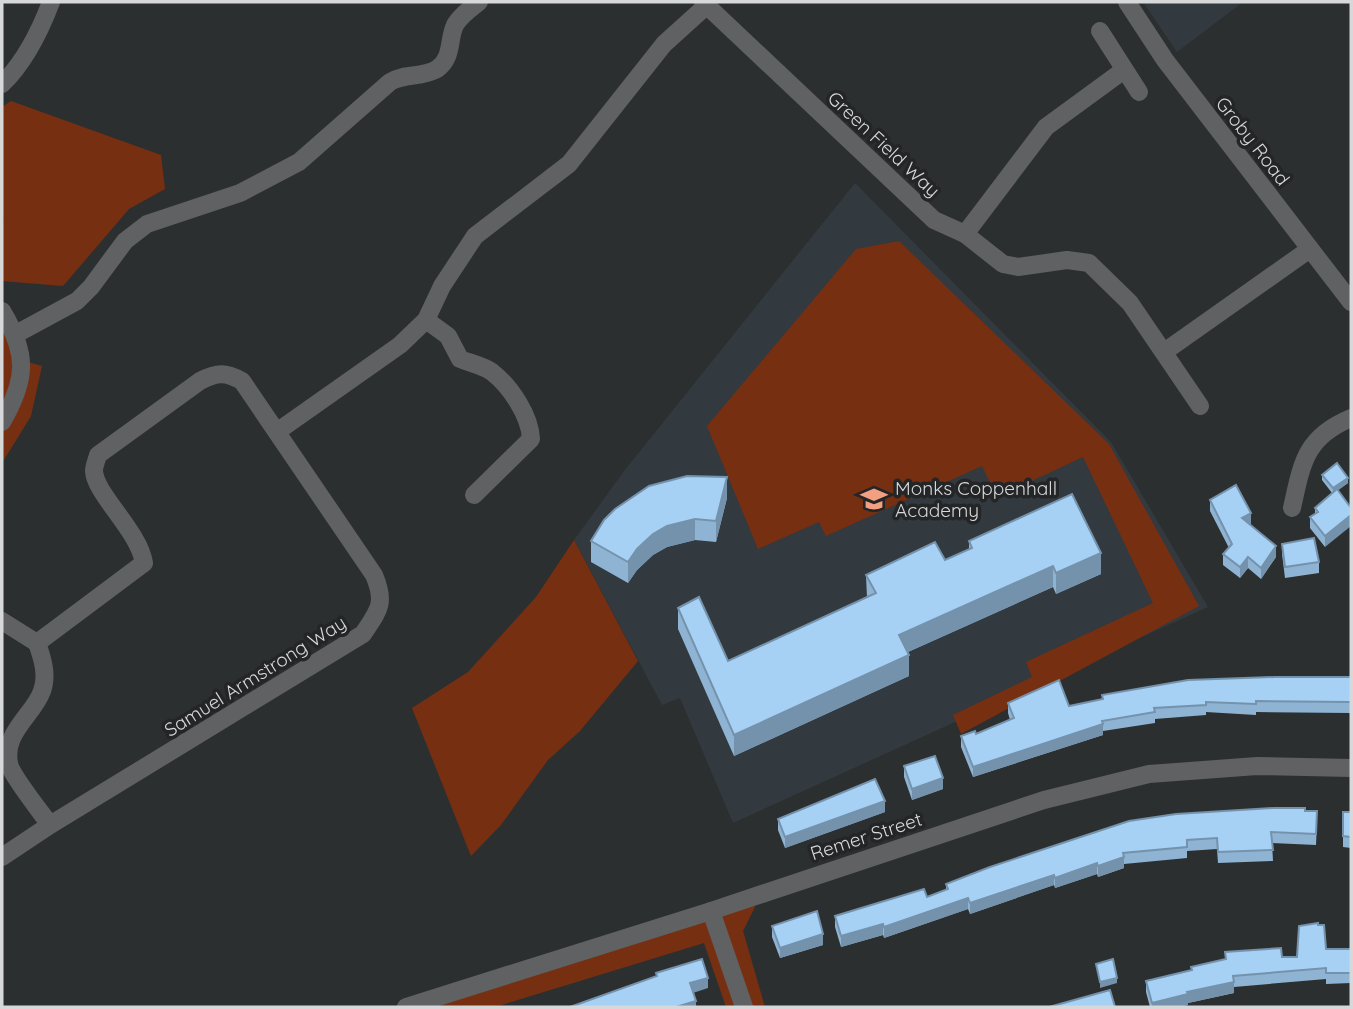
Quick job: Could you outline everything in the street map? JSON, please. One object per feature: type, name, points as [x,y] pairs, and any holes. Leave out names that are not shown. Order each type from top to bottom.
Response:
[{"type":"street","points":[[2,84],[39,33],[51,2]]},
{"type":"street","points":[[16,334],[77,301],[91,287],[125,241],[147,224],[240,193],[299,162],[390,82],[401,75],[435,70],[447,59],[454,27],[463,14],[479,2]]},
{"type":"street","name":"Groby Road","points":[[1126,2],[1165,60],[1351,302]]},
{"type":"street","points":[[278,431],[400,345],[426,320],[442,286],[475,236],[569,164],[664,44],[705,4]]},
{"type":"street","name":"Green Field Way","points":[[705,4],[934,220],[965,234],[1003,264],[1018,267],[1067,260],[1089,264],[1130,303],[1200,406]]},
{"type":"street","points":[[1100,31],[1139,92]]},
{"type":"street","points":[[965,234],[1046,127],[1124,70]]},
{"type":"street","points":[[1164,352],[1310,248]]},
{"type":"street","points":[[2,311],[16,334],[21,360],[19,387],[2,422]]},
{"type":"street","points":[[426,320],[448,336],[460,359],[491,371],[524,410],[531,425],[531,439],[474,495]]},
{"type":"street","name":"Samuel Armstrong Way","points":[[2,857],[363,634],[378,612],[381,592],[374,575],[242,381],[226,373],[211,375],[98,455],[94,472],[101,488],[142,548],[144,563],[37,643]]},
{"type":"street","points":[[1292,508],[1301,466],[1313,443],[1351,418]]},
{"type":"street","points":[[2,621],[37,643],[43,658],[42,691],[21,720],[8,746],[10,767],[50,825]]},
{"type":"street","name":"Remer Street","points":[[406,1007],[711,911],[1044,800],[1149,774],[1257,766],[1351,768]]},
{"type":"street","points":[[711,911],[744,1007]]},
{"type":"shaded area","points":[[1143,2],[1243,2],[1177,52]]},
{"type":"shaded area","points":[[11,101],[161,155],[165,189],[129,209],[63,286],[2,281],[2,107]]},
{"type":"shaded area","name":"Monks Coppenhall Academy","points":[[855,183],[1111,442],[1208,607],[733,823],[680,698],[662,705],[574,540],[624,471]]},
{"type":"shaded area","points":[[899,241],[1109,444],[1199,606],[961,734],[953,715],[1032,677],[1026,662],[1153,603],[1083,457],[997,497],[982,466],[826,536],[819,522],[758,549],[707,426],[856,249]]},
{"type":"shaded area","points":[[2,311],[21,360],[42,366],[31,416],[2,463]]},
{"type":"shaded area","points":[[574,540],[638,661],[580,731],[548,760],[501,825],[471,856],[412,708],[468,672],[536,597]]},
{"type":"shaded area","points":[[751,897],[755,907],[743,931],[765,1007],[726,1007],[704,943],[495,1007],[406,1007]]},
{"type":"building","points":[[1337,463],[1348,478],[1333,488],[1322,475]]},
{"type":"building","points":[[687,476],[727,477],[716,521],[695,519],[667,526],[653,534],[628,562],[591,541],[604,520],[615,509],[649,486]]},
{"type":"building","points":[[1236,485],[1251,513],[1242,518],[1276,546],[1261,568],[1248,557],[1240,567],[1223,554],[1232,544],[1210,500]]},
{"type":"building","points":[[1337,489],[1351,508],[1351,515],[1325,536],[1310,517],[1318,512],[1315,508]]},
{"type":"building","points":[[1072,494],[1101,553],[1056,573],[1053,566],[899,635],[909,655],[734,735],[678,608],[699,597],[728,661],[876,593],[866,575],[935,542],[945,560],[972,548],[969,541]]},
{"type":"building","points":[[1314,538],[1319,562],[1285,567],[1282,544]]},
{"type":"building","points":[[1351,677],[1351,702],[1206,702],[1206,705],[1154,708],[1155,712],[1102,721],[1103,724],[973,767],[961,736],[975,731],[976,734],[1014,718],[1008,703],[1059,680],[1069,706],[1103,699],[1102,695],[1188,680]]},
{"type":"building","points":[[935,756],[943,778],[912,789],[904,766]]},
{"type":"building","points":[[875,779],[885,801],[785,837],[778,819]]},
{"type":"building","points":[[1305,808],[1305,811],[1317,811],[1316,834],[1271,832],[1273,850],[1218,852],[1217,838],[1187,840],[1187,847],[1123,853],[1124,857],[1098,866],[1097,863],[1055,878],[1054,875],[970,903],[968,898],[884,927],[883,924],[841,936],[835,916],[924,889],[927,897],[948,889],[946,884],[990,867],[1129,821],[1176,814]]},
{"type":"building","points":[[1343,812],[1351,812],[1351,837],[1343,836]]},
{"type":"building","points":[[817,911],[823,934],[780,948],[772,926]]},
{"type":"building","points":[[1318,923],[1324,925],[1326,949],[1351,949],[1351,973],[1326,973],[1326,968],[1233,976],[1234,982],[1152,1003],[1146,981],[1226,959],[1225,952],[1281,948],[1282,957],[1297,957],[1299,926]]},
{"type":"building","points":[[702,959],[708,978],[690,983],[696,1001],[676,1007],[570,1007],[657,976],[656,973]]},
{"type":"building","points":[[1113,959],[1117,978],[1100,982],[1096,964]]},
{"type":"building","points":[[1110,990],[1115,1007],[1049,1007]]},
{"type":"place","name":"Monks Coppenhall Academy","points":[[874,499]]}]
